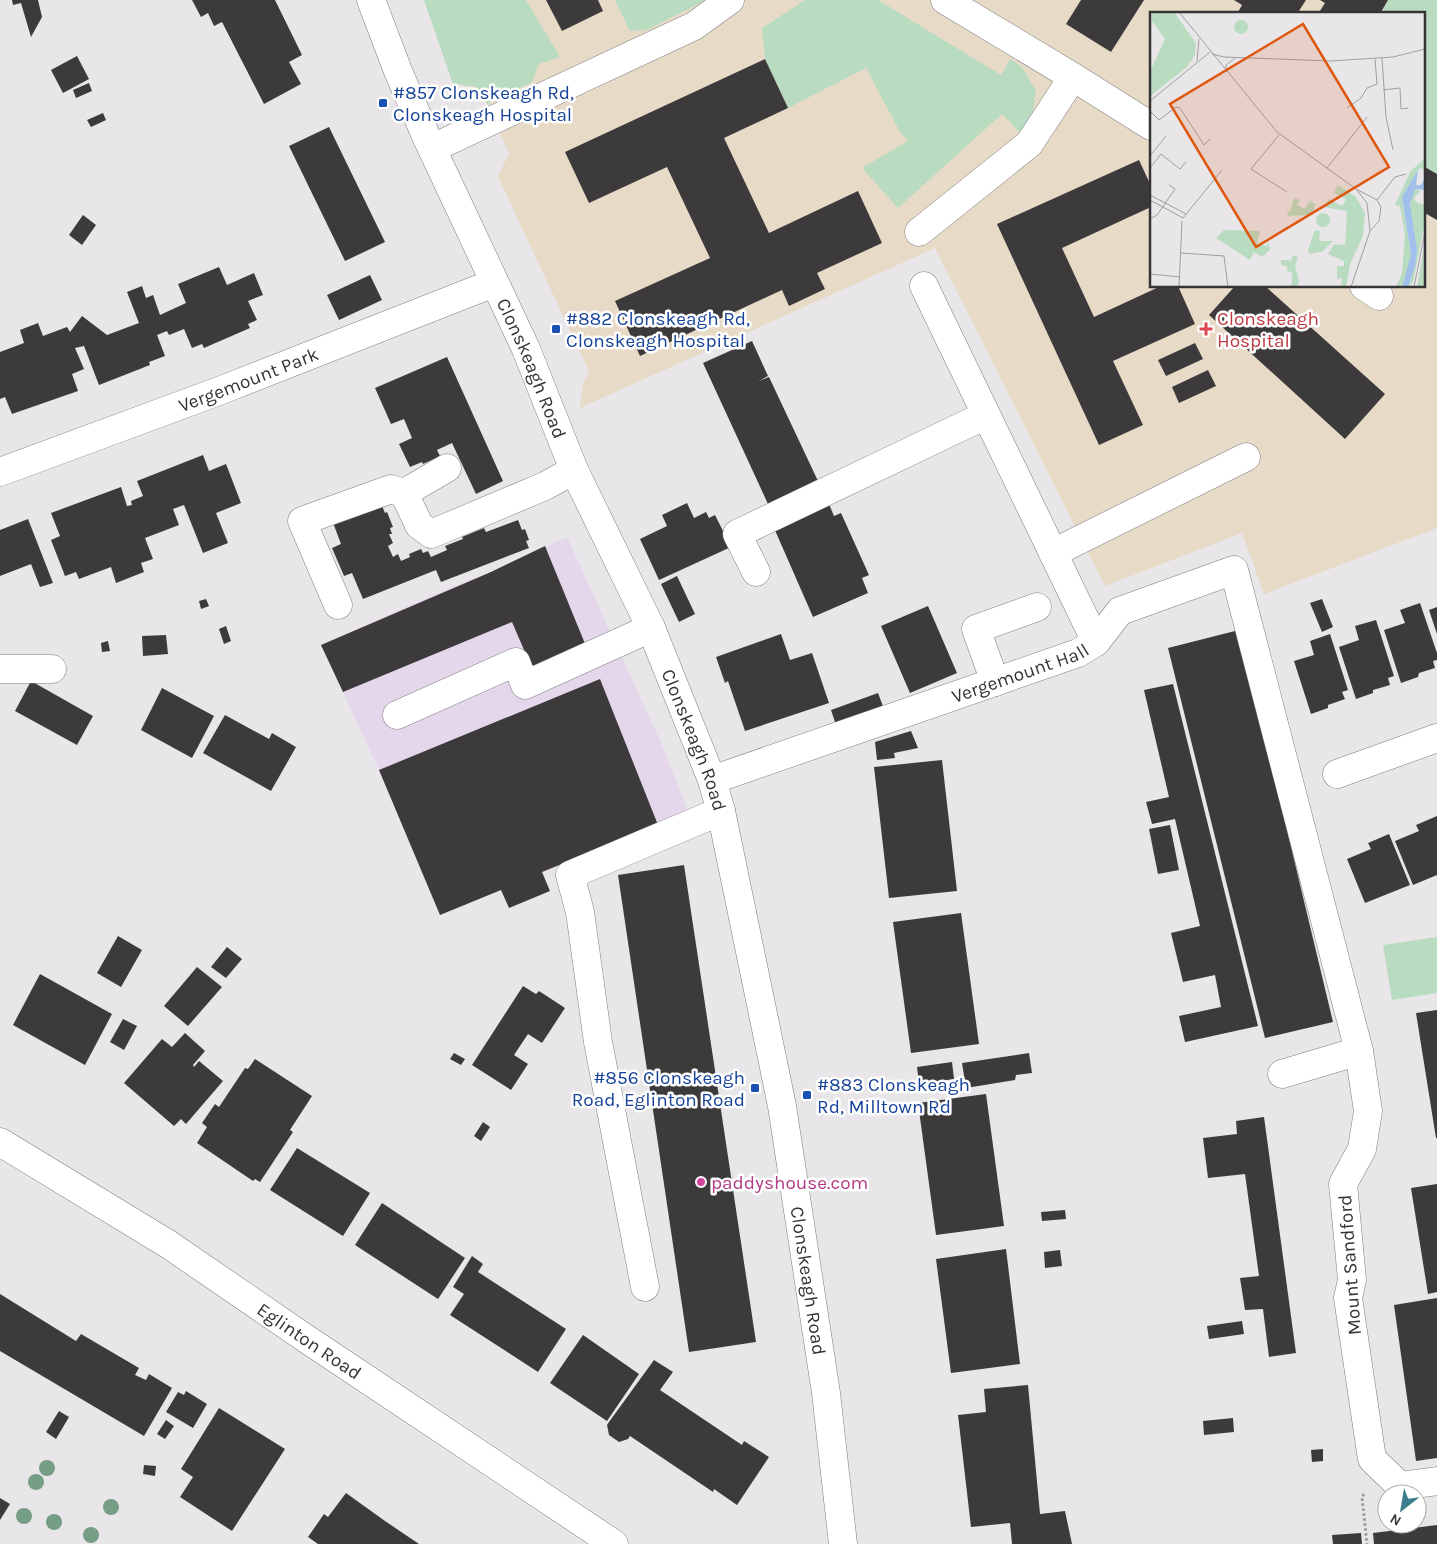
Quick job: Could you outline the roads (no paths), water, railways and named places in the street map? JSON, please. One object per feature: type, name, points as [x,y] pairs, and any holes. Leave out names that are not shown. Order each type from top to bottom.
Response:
[{"type":"main road","name":"Clonskeagh Road","points":[[371,0],[398,71],[432,148],[526,349],[574,470],[650,628],[712,780],[721,811],[782,1106],[826,1394],[839,1540]]},
{"type":"main road","points":[[432,148],[694,26],[730,0]]},
{"type":"main road","points":[[944,0],[1150,125]]},
{"type":"main road","points":[[919,232],[1029,144],[1072,77]]},
{"type":"main road","name":"Vergemount Park","points":[[0,472],[219,391],[494,283]]},
{"type":"main road","name":"Vergemount Hall","points":[[712,780],[1078,654],[1096,642],[924,286]]},
{"type":"main road","points":[[756,572],[737,534],[986,415]]},
{"type":"main road","points":[[1054,553],[1246,457]]},
{"type":"main road","points":[[338,605],[302,521],[391,489],[404,493],[447,468]]},
{"type":"main road","points":[[404,493],[419,525],[431,534],[545,486],[574,470]]},
{"type":"main road","name":"Mount Sandford","points":[[1096,642],[1120,612],[1234,570],[1359,1051],[1368,1111],[1362,1149],[1342,1184],[1352,1280],[1348,1298],[1372,1459],[1400,1486],[1437,1481]]},
{"type":"main road","points":[[995,682],[976,629],[1037,607]]},
{"type":"main road","points":[[397,715],[516,662],[525,685],[650,628]]},
{"type":"main road","points":[[0,669],[52,669]]},
{"type":"main road","points":[[1337,774],[1437,738]]},
{"type":"main road","points":[[645,1288],[598,1042],[580,912],[570,875],[721,811]]},
{"type":"main road","points":[[1282,1074],[1359,1051]]},
{"type":"main road","name":"Eglinton Road","points":[[0,1142],[168,1244],[614,1544]]},
{"type":"place","name":"#857 Clonskeagh Rd, Clonskeagh Hospital","points":[[383,103]]},
{"type":"place","name":"#882 Clonskeagh Rd, Clonskeagh Hospital","points":[[556,329]]},
{"type":"place","name":"Clonskeagh Hospital","points":[[1206,329]]},
{"type":"place","name":"#856 Clonskeagh Road, Eglinton Road","points":[[755,1088]]},
{"type":"place","name":"#883 Clonskeagh Rd, Milltown Rd","points":[[807,1095]]},
{"type":"place","name":"paddyshouse.com","points":[[701,1182]]}]
